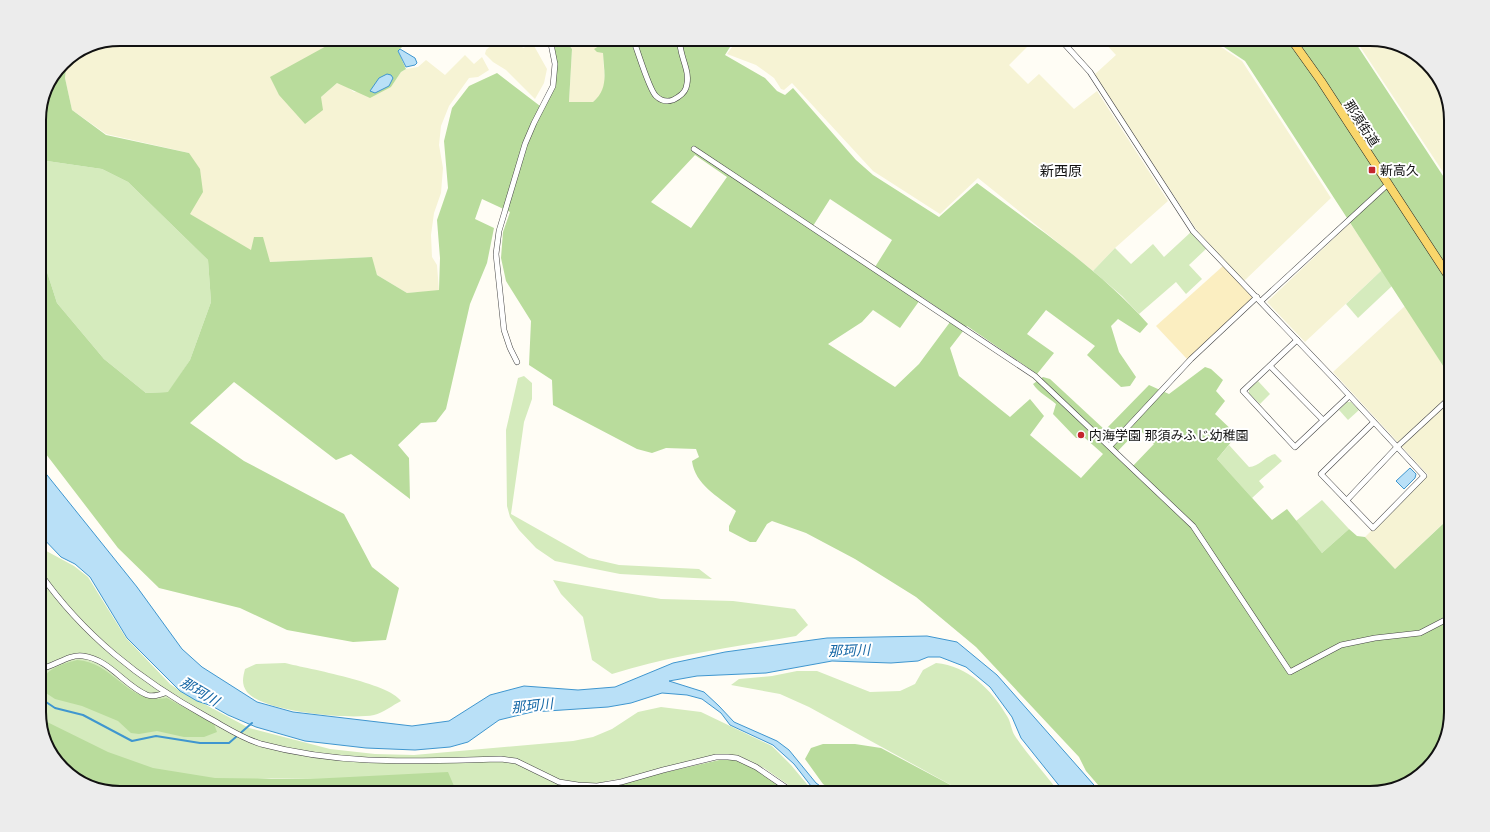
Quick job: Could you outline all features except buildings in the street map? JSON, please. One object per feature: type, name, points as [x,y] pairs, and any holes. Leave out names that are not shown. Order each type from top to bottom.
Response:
[{"type":"main road","name":"那須街道","points":[[1296,46],[1321,81],[1387,185],[1444,270]]},
{"type":"street","points":[[517,362],[510,348],[504,330],[496,254],[499,231],[525,144],[553,86],[555,64],[551,46]]},
{"type":"street","points":[[636,46],[653,93],[664,101],[671,101],[680,97],[686,88],[688,77],[679,46]]},
{"type":"street","points":[[1066,46],[1090,72],[1188,226],[1259,299],[1349,396],[1374,422],[1424,476],[1373,528],[1321,474],[1374,422]]},
{"type":"street","points":[[694,149],[1027,370],[1110,446],[1193,526],[1290,672],[1341,645],[1375,638],[1420,633],[1444,621]]},
{"type":"street","points":[[1110,446],[1191,359],[1387,185]]},
{"type":"street","points":[[1297,340],[1243,391],[1295,446],[1349,396]]},
{"type":"street","points":[[1270,366],[1324,420]]},
{"type":"street","points":[[1347,500],[1397,447],[1444,403]]},
{"type":"street","points":[[46,581],[61,601],[94,637],[124,664],[165,693],[229,730],[246,738],[270,746],[351,760],[392,762],[501,759],[516,761],[559,782],[597,786],[620,782],[716,757],[728,756],[737,758],[756,767],[784,786]]},
{"type":"street","points":[[46,667],[65,658],[83,656],[100,663],[146,695],[156,696],[165,693]]},
{"type":"shaded area","points":[[330,46],[321,97],[337,83],[343,84],[354,92],[391,87],[401,72],[406,69],[418,67],[426,60],[445,75],[465,55],[474,64],[482,57],[489,70],[478,77],[469,78],[449,106],[441,126],[439,145],[443,168],[441,193],[434,213],[431,235],[432,257],[437,265],[439,291],[407,293],[377,275],[371,257],[270,262],[189,214],[189,153],[106,134],[72,110],[65,78],[66,70],[71,64],[87,54],[106,47]]},
{"type":"shaded area","points":[[490,46],[522,46],[523,48],[534,46],[547,69],[544,83],[535,99],[506,70],[493,62],[485,54],[486,50]]},
{"type":"shaded area","points":[[570,46],[599,46],[603,53],[605,86],[600,96],[593,102],[569,103],[572,49]]},
{"type":"shaded area","points":[[733,46],[1028,46],[1009,65],[1028,84],[1039,74],[1074,109],[1097,91],[1168,201],[1115,248],[1093,271],[978,178],[940,214],[873,171],[792,83],[784,90],[781,89],[774,78],[756,65],[727,54]]},
{"type":"shaded area","points":[[1108,46],[1220,46],[1242,61],[1331,198],[1244,281],[1198,232],[1094,75],[1116,55]]},
{"type":"shaded area","points":[[1360,46],[1384,47],[1403,54],[1419,64],[1432,79],[1443,106],[1444,173]]},
{"type":"shaded area","points":[[1350,223],[1382,270],[1305,342],[1267,302]]},
{"type":"shaded area","points":[[1405,306],[1444,367],[1444,523],[1395,569],[1365,537],[1428,475],[1333,372]]},
{"type":"green space","points":[[326,46],[403,46],[398,51],[406,69],[401,72],[391,87],[370,98],[337,83],[321,97],[323,110],[305,124],[279,95],[270,77]]},
{"type":"green space","points":[[554,46],[570,46],[572,49],[569,102],[593,102],[601,91],[604,80],[603,53],[597,52],[594,49],[599,46],[731,46],[725,55],[765,78],[777,91],[785,95],[793,88],[856,160],[873,175],[939,217],[977,183],[1066,249],[1109,285],[1148,324],[1140,333],[1118,319],[1111,326],[1119,352],[1136,377],[1130,386],[1121,387],[1087,355],[1095,346],[1046,310],[1027,334],[1054,353],[1037,374],[967,326],[950,348],[959,376],[1010,417],[1030,399],[1044,416],[1030,435],[1081,478],[1103,454],[1085,438],[1076,438],[1053,414],[1056,404],[1033,384],[1043,377],[1050,379],[1105,430],[1149,385],[1169,394],[1205,367],[1211,369],[1223,380],[1216,391],[1225,401],[1215,414],[1237,435],[1217,459],[1272,520],[1287,509],[1322,553],[1349,529],[1357,536],[1365,537],[1395,569],[1444,523],[1444,712],[1438,740],[1429,757],[1415,771],[1407,776],[1389,783],[1370,786],[1099,786],[1086,771],[1079,757],[976,647],[916,597],[855,559],[806,533],[772,521],[767,524],[756,542],[750,542],[729,531],[729,526],[736,511],[709,490],[698,477],[692,461],[699,457],[696,449],[666,448],[652,453],[637,449],[553,405],[552,380],[529,365],[531,321],[506,281],[501,258],[503,232],[510,212],[482,199],[475,219],[494,228],[487,263],[470,304],[446,409],[436,422],[421,423],[398,445],[409,458],[410,499],[351,454],[336,460],[234,382],[190,423],[244,461],[344,514],[372,567],[399,588],[386,640],[353,642],[287,630],[240,608],[159,588],[118,548],[46,454],[46,269],[57,303],[104,359],[146,393],[168,392],[190,360],[211,302],[208,260],[128,182],[102,169],[46,162],[47,106],[54,87],[61,75],[66,70],[65,78],[72,110],[106,135],[189,153],[200,169],[203,192],[190,214],[251,250],[254,237],[263,237],[270,262],[372,257],[377,275],[407,293],[439,290],[440,258],[437,220],[448,188],[444,141],[452,108],[469,86],[497,73],[544,109],[552,90],[556,75]],"holes":[[[695,155],[727,177],[691,228],[651,202]],[[830,199],[892,240],[875,267],[813,226]],[[922,297],[953,318],[919,364],[895,387],[828,344],[862,322],[873,310],[900,328]],[[1139,429],[1154,444],[1130,469],[1114,455]]]},
{"type":"green space","points":[[1222,46],[1358,46],[1444,177],[1444,367],[1245,61]]},
{"type":"green space","points":[[46,162],[102,169],[128,182],[208,260],[211,302],[190,360],[169,392],[146,393],[104,359],[57,303],[46,269]]},
{"type":"green space","points":[[1191,232],[1207,248],[1189,265],[1202,279],[1186,294],[1176,282],[1139,314],[1122,296],[1093,271],[1115,248],[1131,264],[1153,244],[1164,257]]},
{"type":"green space","points":[[1382,270],[1392,286],[1358,318],[1346,304]]},
{"type":"green space","points":[[524,376],[532,383],[532,399],[524,422],[511,514],[589,558],[619,565],[699,569],[712,579],[620,574],[555,561],[536,548],[519,530],[510,517],[507,506],[506,430],[518,378]]},
{"type":"green space","points":[[1258,381],[1270,394],[1260,404],[1249,394],[1249,389]]},
{"type":"green space","points":[[1347,402],[1351,402],[1359,410],[1348,420],[1339,410]]},
{"type":"green space","points":[[1229,445],[1249,467],[1256,465],[1275,454],[1282,461],[1259,481],[1264,487],[1252,498],[1217,459]]},
{"type":"green space","points":[[1322,500],[1349,529],[1322,553],[1296,521]]},
{"type":"green space","points":[[46,551],[74,566],[88,577],[126,638],[170,684],[180,691],[249,728],[330,749],[375,754],[414,755],[573,741],[593,737],[612,729],[638,712],[661,707],[701,712],[772,746],[791,765],[808,786],[790,786],[764,768],[739,756],[715,755],[620,779],[606,781],[603,786],[454,786],[271,778],[211,782],[150,772],[69,747],[47,725]]},
{"type":"green space","points":[[553,580],[661,599],[733,601],[795,609],[808,625],[796,636],[680,657],[635,667],[612,674],[592,660],[583,617],[561,594]]},
{"type":"green space","points":[[77,660],[90,662],[101,668],[131,690],[141,695],[153,698],[167,698],[214,724],[217,732],[204,737],[184,737],[157,731],[139,734],[131,733],[118,721],[82,706],[55,699],[46,693],[46,675],[48,672],[64,664]]},
{"type":"green space","points":[[285,663],[329,673],[381,688],[394,694],[401,701],[374,715],[327,715],[308,713],[270,705],[256,699],[247,692],[243,683],[245,669],[256,664]]},
{"type":"green space","points":[[936,663],[948,665],[978,680],[1001,706],[1007,716],[1014,734],[1054,786],[953,786],[809,707],[780,694],[731,685],[739,679],[772,676],[797,671],[817,671],[870,692],[900,691],[915,684],[923,670]]},
{"type":"green space","points":[[47,722],[108,752],[153,768],[215,778],[310,779],[448,772],[454,786],[106,785],[79,774],[64,761],[54,745]]},
{"type":"green space","points":[[823,744],[855,744],[881,748],[952,786],[826,786],[823,784],[805,759],[811,748]]},
{"type":"green space","points":[[728,758],[753,767],[780,786],[609,786]]},
{"type":"sand","points":[[1223,266],[1253,298],[1187,359],[1156,326]]},
{"type":"water","points":[[400,49],[415,58],[417,63],[406,67],[398,51]]},
{"type":"water","points":[[387,74],[391,75],[393,78],[389,86],[375,93],[370,91],[379,78]]},
{"type":"water","points":[[1410,468],[1416,474],[1415,478],[1404,489],[1396,481]]},
{"type":"water","name":"那珂川","points":[[46,474],[137,587],[182,649],[202,667],[257,702],[293,712],[412,726],[449,721],[490,695],[524,686],[578,690],[615,687],[673,663],[725,652],[827,638],[927,636],[957,642],[997,675],[1095,786],[1059,786],[1021,738],[1012,717],[990,687],[966,667],[940,657],[928,657],[918,661],[891,663],[832,661],[766,673],[697,676],[669,681],[704,692],[734,722],[777,741],[789,750],[816,783],[820,786],[811,786],[794,764],[773,745],[730,725],[721,713],[702,699],[687,695],[662,693],[631,703],[608,707],[532,712],[499,720],[468,742],[450,747],[415,750],[366,748],[305,741],[256,727],[228,715],[212,706],[197,701],[180,691],[127,638],[90,577],[75,564],[61,557],[46,541]]},
{"type":"waterway","points":[[46,702],[55,708],[83,715],[132,741],[156,736],[200,743],[229,743],[252,723]]},
{"type":"place","name":"新高久","points":[[1372,170]]},
{"type":"place","name":"内海学園 那須みふじ幼稚園","points":[[1081,435]]},
{"type":"district","name":"新西原","points":[[1061,170]]}]
